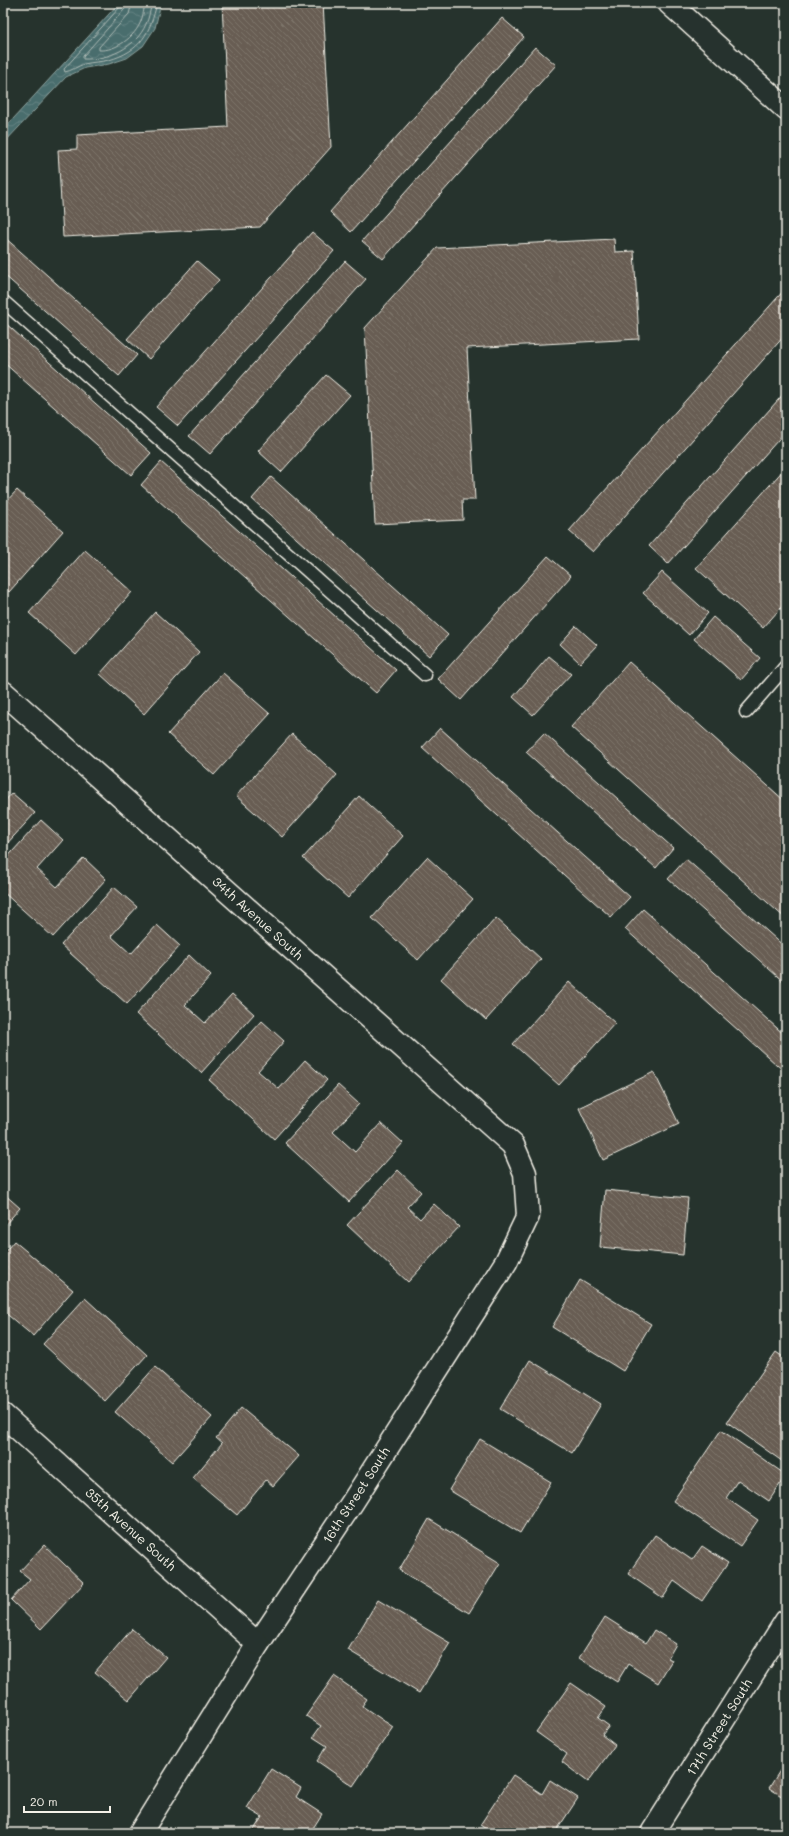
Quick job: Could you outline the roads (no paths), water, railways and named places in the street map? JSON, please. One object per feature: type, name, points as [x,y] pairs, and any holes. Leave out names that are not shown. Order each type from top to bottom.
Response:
[{"type":"street","points":[[668,3],[786,109]]},
{"type":"street","name":"34th Avenue South","points":[[3,692],[513,1145]]},
{"type":"street","name":"16th Street South","points":[[140,1833],[258,1644],[352,1503],[408,1413],[458,1339],[506,1262],[528,1216],[525,1173],[513,1145]]},
{"type":"street","name":"35th Avenue South","points":[[3,1415],[258,1644]]},
{"type":"street","name":"17th Street South","points":[[652,1833],[786,1620]]},
{"type":"lane","points":[[3,301],[425,675]]},
{"type":"lane","points":[[746,712],[786,666]]},
{"type":"water","points":[[119,3],[161,3],[155,28],[143,46],[127,58],[109,64],[85,68],[66,77],[3,144],[3,130]]}]
